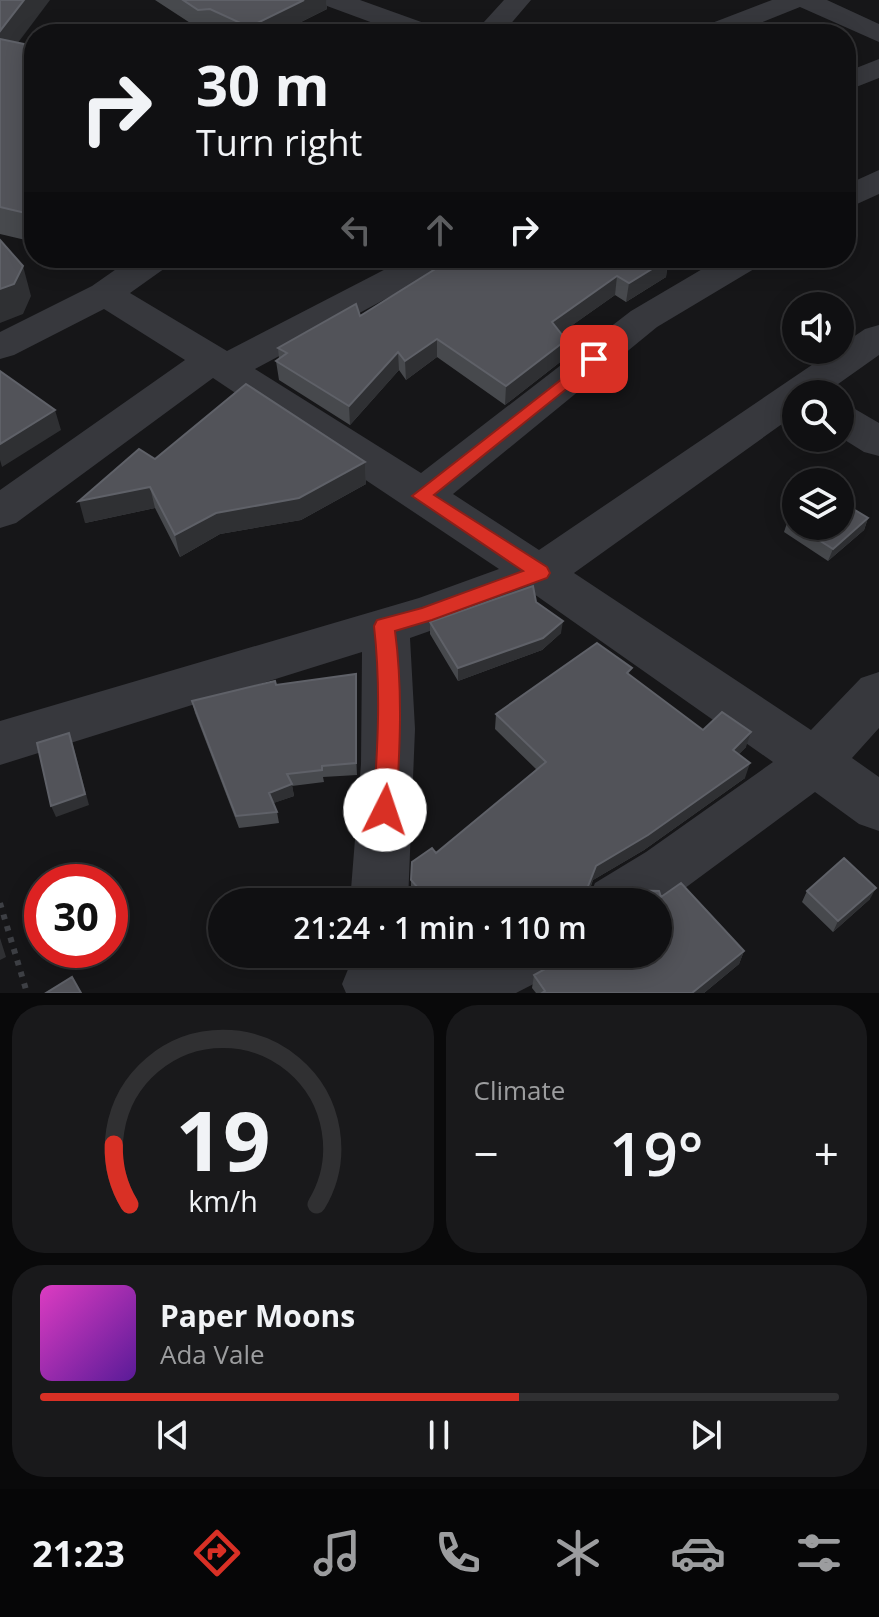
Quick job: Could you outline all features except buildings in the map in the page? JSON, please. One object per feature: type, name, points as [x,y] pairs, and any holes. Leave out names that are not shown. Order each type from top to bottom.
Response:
[{"type":"street","points":[[336,0],[401,24]]},
{"type":"street","points":[[496,24],[518,0]]},
{"type":"street","points":[[734,24],[795,0]]},
{"type":"street","points":[[806,0],[879,34]]},
{"type":"street","points":[[716,4],[751,17]]},
{"type":"street","points":[[856,78],[879,68]]},
{"type":"street","points":[[856,193],[879,180]]},
{"type":"street","points":[[0,347],[105,294],[141,268]]},
{"type":"street","points":[[0,512],[219,364],[414,268]]},
{"type":"street","points":[[421,496],[644,319],[729,268]]},
{"type":"street","points":[[105,294],[219,364],[540,573],[879,807]]},
{"type":"street","points":[[816,380],[879,337]]},
{"type":"street","points":[[0,743],[425,615],[540,573],[782,404]]},
{"type":"street","points":[[854,427],[879,442]]},
{"type":"street","points":[[380,888],[389,748],[389,664],[384,626]]},
{"type":"street","points":[[639,888],[815,762],[879,693]]},
{"type":"street","points":[[374,977],[430,986],[500,968]]},
{"type":"path","points":[[0,903],[27,993]]},
{"type":"route","points":[[385,810],[389,664],[384,626],[425,615],[540,573],[421,496],[594,359]]}]
